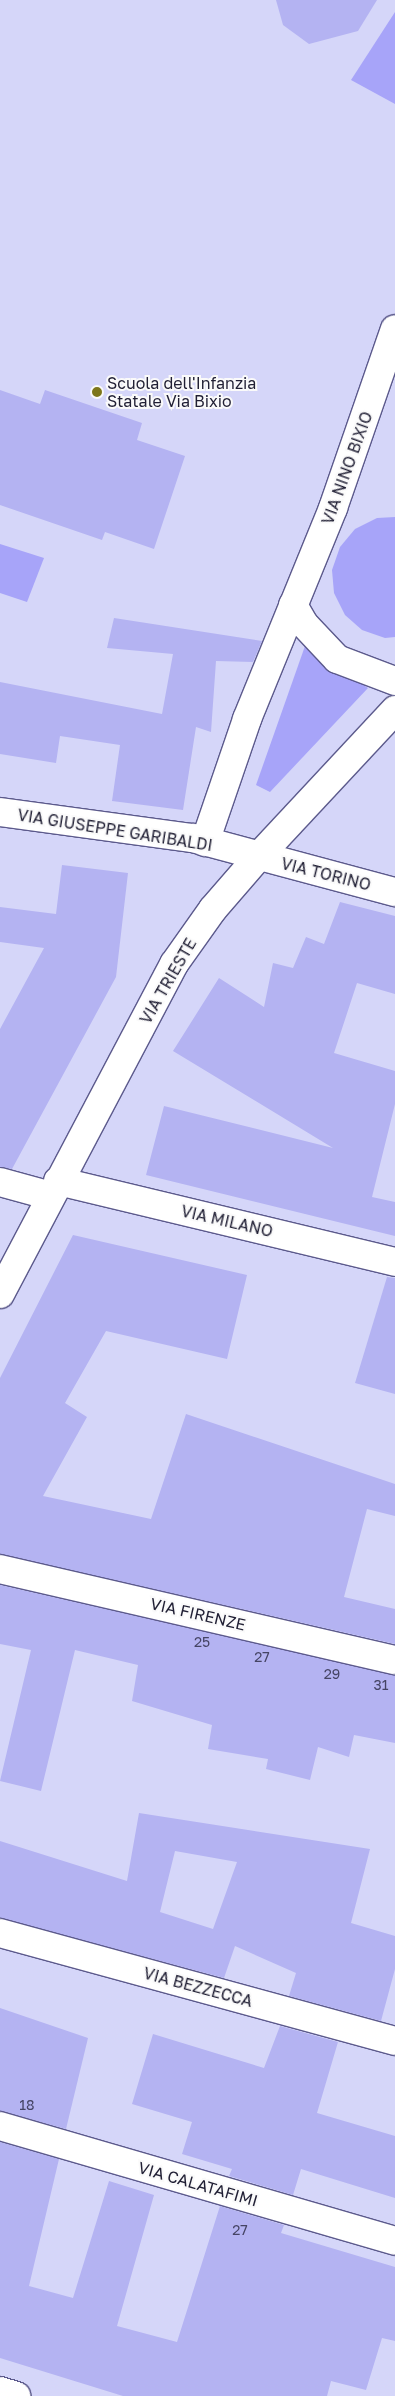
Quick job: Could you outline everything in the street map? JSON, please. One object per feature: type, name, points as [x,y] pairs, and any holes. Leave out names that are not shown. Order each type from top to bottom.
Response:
[{"type":"street","name":"VIA NINO BIXIO","points":[[205,842],[247,719],[333,508],[395,328]]},
{"type":"street","points":[[294,606],[304,624],[338,659],[395,681]]},
{"type":"street","name":"VIA TRIESTE","points":[[0,1294],[174,964],[213,909],[258,857],[395,710]]},
{"type":"street","name":"VIA GIUSEPPE GARIBALDI","points":[[0,812],[205,842],[258,857]]},
{"type":"street","name":"VIA TORINO","points":[[258,857],[395,892]]},
{"type":"street","name":"VIA MILANO","points":[[0,1182],[55,1189],[395,1262]]},
{"type":"street","name":"VIA FIRENZE","points":[[0,1569],[395,1660]]},
{"type":"street","name":"VIA BEZZECCA","points":[[0,1933],[395,2041]]},
{"type":"street","name":"VIA CALATAFIMI","points":[[0,2126],[395,2242]]},
{"type":"street","points":[[0,2391],[16,2396]]},
{"type":"shaded area","points":[[395,12],[395,104],[351,80]]},
{"type":"shaded area","points":[[395,517],[395,637],[385,638],[362,630],[345,615],[334,593],[332,570],[340,547],[355,529],[377,518]]},
{"type":"shaded area","points":[[0,544],[44,558],[27,602],[0,593]]},
{"type":"shaded area","points":[[305,646],[368,688],[270,792],[256,785]]},
{"type":"building","points":[[276,0],[377,0],[358,31],[309,44],[283,25]]},
{"type":"building","points":[[0,390],[40,404],[45,390],[142,423],[137,440],[185,456],[154,549],[105,532],[102,540],[0,505]]},
{"type":"building","points":[[114,618],[262,641],[253,662],[216,661],[211,732],[196,727],[183,810],[112,801],[120,745],[60,736],[56,763],[0,754],[0,682],[162,714],[173,654],[107,648]]},
{"type":"building","points":[[62,865],[128,873],[116,977],[12,1169],[0,1167],[0,1029],[44,948],[0,942],[0,907],[56,914]]},
{"type":"building","points":[[340,902],[395,916],[395,994],[357,983],[334,1053],[395,1071],[395,1104],[372,1197],[395,1202],[395,1236],[146,1175],[164,1106],[333,1148],[173,1051],[219,978],[264,1007],[273,963],[293,968],[306,937],[324,944]]},
{"type":"building","points":[[73,1235],[247,1275],[227,1359],[106,1331],[65,1403],[87,1417],[43,1496],[151,1519],[186,1414],[395,1484],[395,1516],[367,1509],[344,1597],[395,1609],[395,1644],[0,1554],[0,1378]]},
{"type":"building","points":[[387,1277],[395,1278],[395,1394],[355,1383]]},
{"type":"building","points":[[0,1585],[395,1675],[395,1743],[354,1735],[349,1757],[318,1747],[310,1780],[266,1769],[268,1759],[208,1749],[212,1725],[132,1701],[138,1665],[75,1650],[41,1791],[0,1781],[31,1650],[0,1644]]},
{"type":"building","points":[[139,1813],[370,1849],[351,1923],[395,1936],[395,1969],[381,2021],[289,1996],[296,1973],[235,1946],[224,1978],[0,1918],[0,1841],[127,1881]],"holes":[[[175,1851],[237,1862],[213,1929],[160,1912]]]},
{"type":"building","points":[[0,2008],[88,2038],[66,2129],[0,2111]]},
{"type":"building","points":[[280,2026],[338,2042],[317,2113],[395,2136],[395,2198],[301,2169],[293,2195],[229,2176],[232,2169],[182,2154],[192,2122],[132,2104],[153,2034],[264,2068]]},
{"type":"building","points":[[0,2142],[59,2159],[29,2286],[73,2298],[109,2181],[154,2195],[117,2326],[177,2342],[220,2206],[284,2225],[281,2233],[395,2267],[395,2341],[382,2338],[366,2390],[331,2381],[327,2396],[123,2396],[0,2358]]},
{"type":"place","name":"Scuola dell'Infanzia Statale Via Bixio","points":[[97,392]]}]
